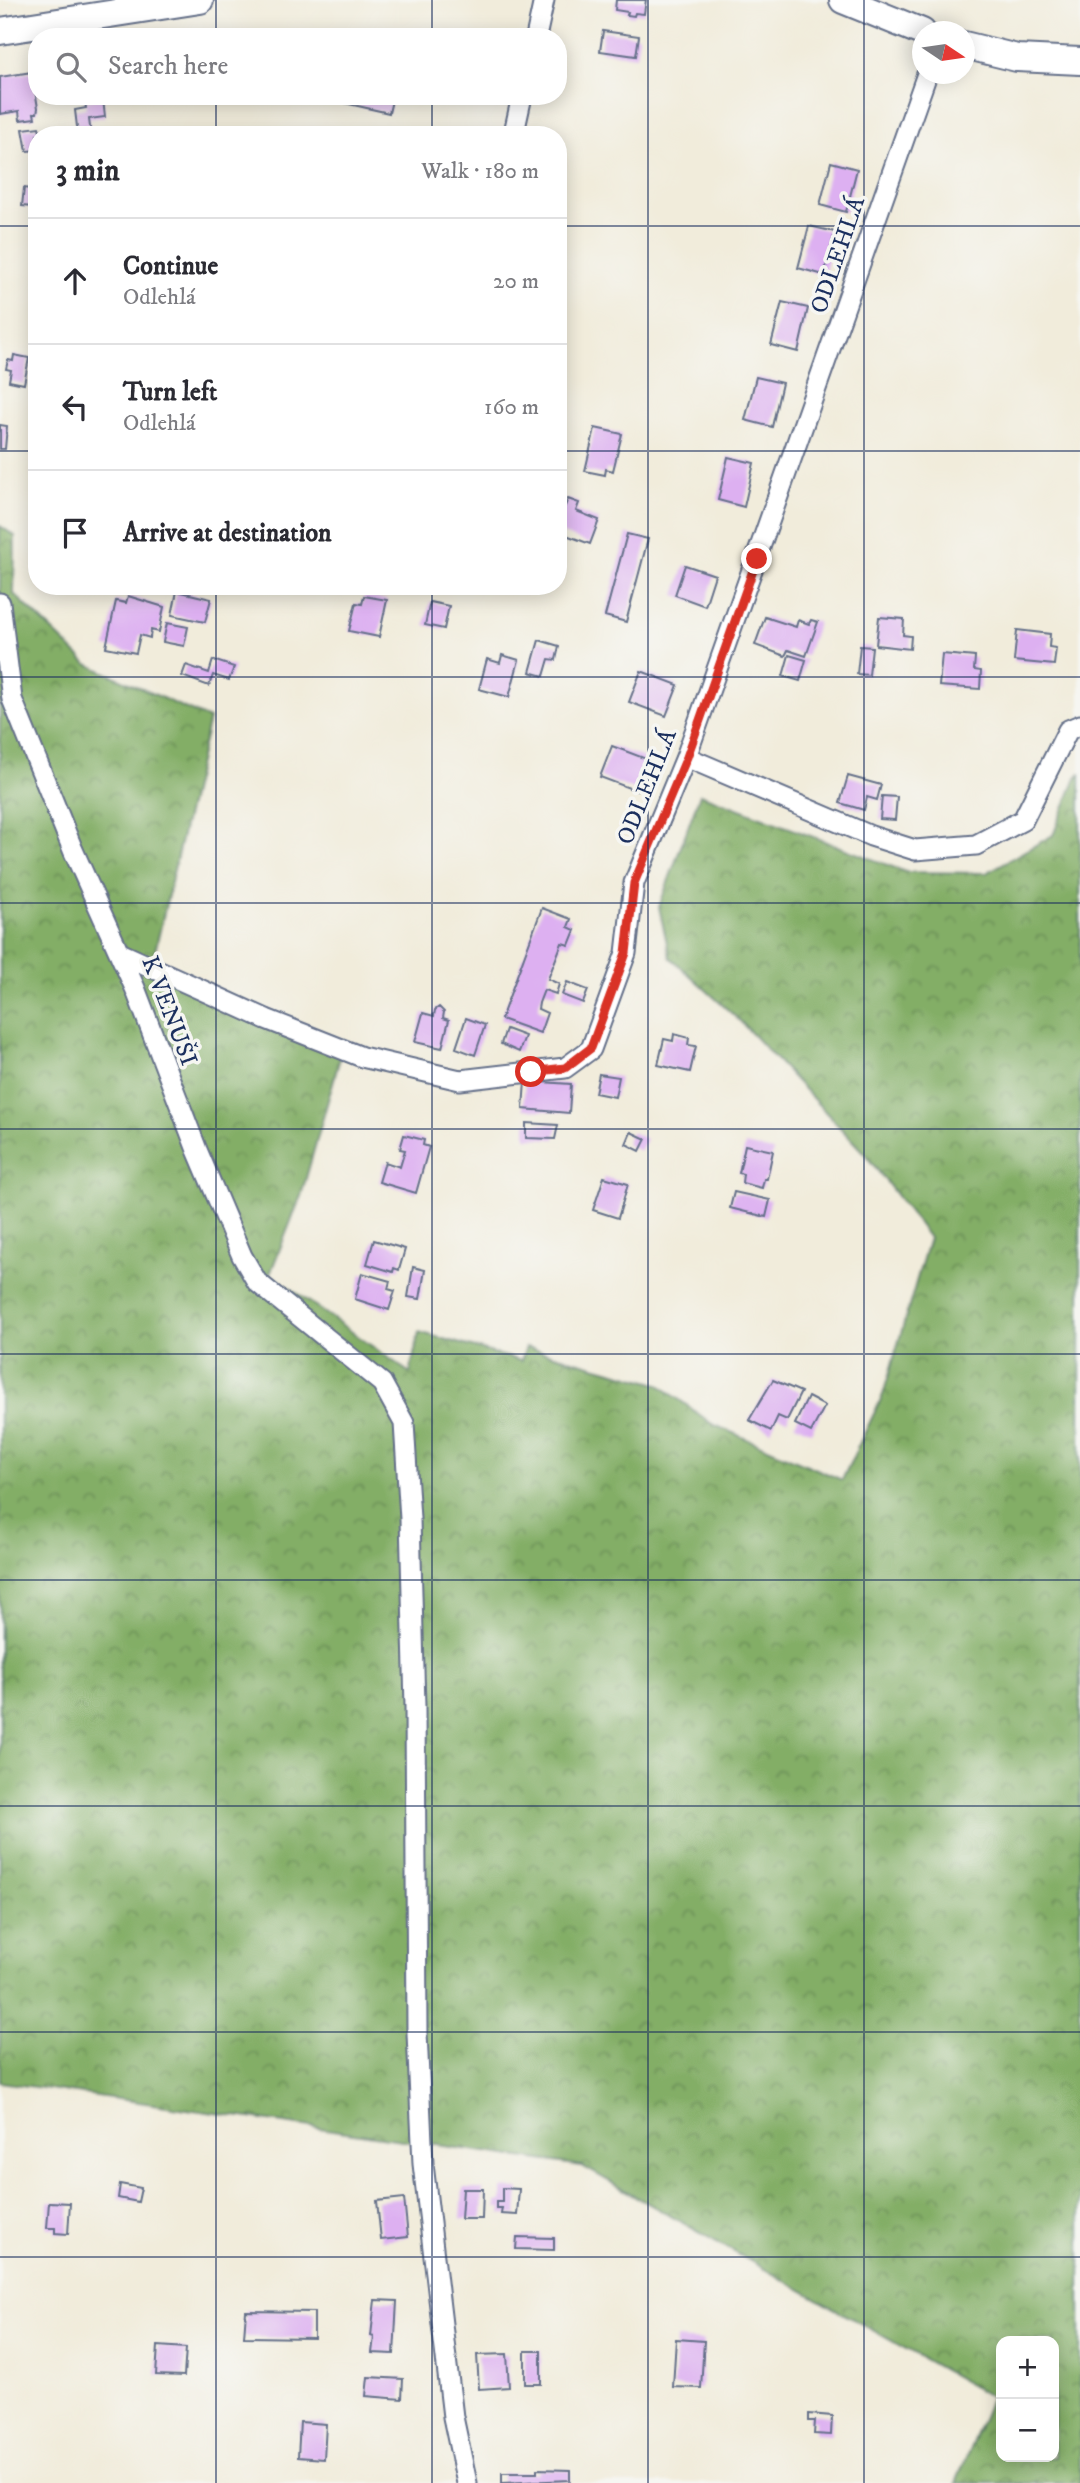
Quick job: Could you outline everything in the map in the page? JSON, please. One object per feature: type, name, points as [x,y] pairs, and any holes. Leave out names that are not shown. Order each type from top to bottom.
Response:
[{"type":"main road","points":[[0,31],[99,8],[200,0]]},
{"type":"main road","points":[[843,0],[912,28]]},
{"type":"main road","points":[[975,48],[1017,58],[1080,61]]},
{"type":"street","points":[[538,28],[544,0]]},
{"type":"street","name":"ODLEHLÁ","points":[[120,953],[266,1019],[362,1057],[460,1080],[565,1068],[591,1048],[626,953],[634,883],[687,757],[924,84]]},
{"type":"street","points":[[515,126],[520,105]]},
{"type":"street","name":"K VENUŠI","points":[[0,603],[12,699],[73,850],[120,953],[197,1150],[242,1256],[257,1282],[382,1383],[404,1423],[410,1519],[415,1707],[417,2033],[423,2164],[453,2417],[467,2483]]},
{"type":"street","points":[[687,757],[871,836],[915,850],[976,845],[1023,820],[1068,730],[1080,725]]},
{"type":"green space","points":[[0,526],[15,536],[14,594],[87,664],[209,719],[153,960],[343,1047],[301,1196],[270,1274],[410,1373],[419,1332],[521,1361],[526,1347],[658,1384],[712,1424],[842,1480],[883,1395],[929,1238],[865,1154],[740,1021],[670,957],[659,907],[700,794],[906,872],[986,873],[1053,835],[1080,774],[1080,2483],[956,2483],[991,2397],[582,2166],[0,2082]]},
{"type":"building","points":[[616,0],[646,0],[644,14],[635,13],[634,16],[615,10]]},
{"type":"building","points":[[603,31],[639,36],[636,56],[600,51]]},
{"type":"building","points":[[28,73],[28,105],[38,105],[35,118],[20,120],[19,111],[0,114],[0,77]]},
{"type":"building","points":[[86,105],[104,105],[105,117],[89,119],[90,126],[77,126],[75,110],[86,108]]},
{"type":"building","points":[[353,105],[391,105],[389,113]]},
{"type":"building","points":[[28,128],[28,151],[27,151],[23,129]]},
{"type":"building","points":[[831,162],[857,169],[846,212],[820,205]]},
{"type":"building","points":[[24,188],[28,189],[28,207],[22,206]]},
{"type":"building","points":[[809,226],[835,232],[824,275],[798,268]]},
{"type":"building","points":[[782,302],[808,308],[798,352],[771,345]]},
{"type":"building","points":[[14,355],[28,358],[24,384],[9,381],[11,370],[6,369],[8,360],[13,361]]},
{"type":"building","points":[[756,377],[782,383],[772,427],[745,420]]},
{"type":"building","points":[[0,425],[7,426],[5,449],[0,449]]},
{"type":"building","points":[[595,428],[622,434],[613,471],[606,469],[605,475],[585,471]]},
{"type":"building","points":[[728,457],[754,463],[744,507],[718,500]]},
{"type":"building","points":[[568,499],[579,503],[576,511],[599,520],[590,544],[567,535]]},
{"type":"building","points":[[627,534],[648,539],[626,622],[605,616]]},
{"type":"building","points":[[685,565],[715,575],[705,606],[675,595]]},
{"type":"building","points":[[176,595],[211,599],[205,622],[172,615]]},
{"type":"building","points":[[128,596],[164,607],[159,632],[151,630],[150,638],[140,635],[136,653],[106,647],[116,601],[126,603]]},
{"type":"building","points":[[364,596],[387,600],[379,637],[349,631],[356,603],[362,604]]},
{"type":"building","points":[[430,602],[449,606],[444,629],[425,625]]},
{"type":"building","points":[[765,617],[796,627],[798,620],[809,624],[811,620],[818,622],[806,656],[788,650],[785,656],[755,645]]},
{"type":"building","points":[[879,617],[904,619],[903,635],[911,636],[910,649],[876,645]]},
{"type":"building","points":[[167,623],[188,627],[184,646],[163,642]]},
{"type":"building","points":[[1017,630],[1050,634],[1049,647],[1056,648],[1054,665],[1014,661]]},
{"type":"building","points":[[539,640],[559,646],[556,660],[549,659],[544,676],[530,672]]},
{"type":"building","points":[[860,646],[872,647],[869,675],[857,674]]},
{"type":"building","points":[[942,654],[975,657],[974,670],[981,671],[980,689],[939,686]]},
{"type":"building","points":[[502,655],[519,660],[509,697],[479,689],[487,659],[500,663]]},
{"type":"building","points":[[789,655],[806,660],[800,681],[783,676]]},
{"type":"building","points":[[213,660],[234,667],[229,680],[213,675],[209,686],[182,676],[186,665],[209,673]]},
{"type":"building","points":[[641,671],[678,685],[666,716],[629,702]]},
{"type":"building","points":[[612,746],[649,760],[637,791],[600,777]]},
{"type":"building","points":[[848,776],[881,785],[877,800],[867,797],[864,810],[840,803]]},
{"type":"building","points":[[882,796],[897,797],[895,820],[880,819]]},
{"type":"building","points":[[542,908],[571,919],[568,927],[575,930],[569,945],[562,943],[548,979],[559,984],[556,994],[544,990],[539,1003],[538,1009],[547,1013],[540,1033],[501,1019]]},
{"type":"building","points":[[567,982],[588,990],[583,1003],[562,995]]},
{"type":"building","points":[[439,1007],[444,1012],[443,1018],[449,1020],[442,1048],[415,1042],[423,1013],[434,1016]]},
{"type":"building","points":[[466,1018],[485,1025],[475,1055],[456,1048]]},
{"type":"building","points":[[506,1029],[525,1036],[519,1052],[501,1044]]},
{"type":"building","points":[[674,1034],[689,1038],[688,1045],[696,1046],[690,1072],[658,1065],[664,1039],[673,1041]]},
{"type":"building","points":[[599,1074],[619,1077],[615,1097],[595,1093]]},
{"type":"building","points":[[525,1081],[571,1084],[569,1113],[523,1109]]},
{"type":"building","points":[[526,1123],[558,1125],[555,1139],[526,1138]]},
{"type":"building","points":[[631,1132],[646,1139],[640,1151],[626,1144]]},
{"type":"building","points":[[404,1135],[424,1140],[423,1145],[429,1147],[416,1193],[379,1182],[385,1162],[400,1167],[405,1150],[400,1149]]},
{"type":"building","points":[[745,1145],[773,1151],[767,1179],[764,1179],[762,1188],[742,1183],[743,1174],[739,1173]]},
{"type":"building","points":[[604,1177],[628,1184],[618,1218],[593,1210]]},
{"type":"building","points":[[734,1192],[770,1200],[766,1217],[730,1208]]},
{"type":"building","points":[[374,1240],[405,1249],[399,1270],[394,1268],[393,1272],[367,1264]]},
{"type":"building","points":[[413,1267],[425,1270],[420,1299],[408,1297]]},
{"type":"building","points":[[362,1273],[390,1281],[388,1289],[395,1291],[389,1310],[355,1299]]},
{"type":"building","points":[[773,1380],[801,1392],[787,1420],[778,1416],[771,1431],[749,1420]]},
{"type":"building","points":[[808,1397],[825,1406],[811,1432],[795,1424]]},
{"type":"building","points":[[120,2184],[141,2188],[138,2202],[118,2198]]},
{"type":"building","points":[[502,2188],[519,2189],[517,2215],[501,2214],[502,2208],[496,2208],[496,2202],[502,2202]]},
{"type":"building","points":[[463,2189],[483,2189],[482,2219],[461,2219]]},
{"type":"building","points":[[404,2198],[408,2237],[381,2240],[377,2201]]},
{"type":"building","points":[[49,2202],[70,2203],[68,2234],[55,2233],[55,2228],[47,2228]]},
{"type":"building","points":[[517,2237],[554,2238],[554,2250],[516,2249]]},
{"type":"building","points":[[375,2300],[397,2301],[394,2354],[372,2353]]},
{"type":"building","points":[[246,2311],[314,2312],[314,2338],[244,2337]]},
{"type":"building","points":[[676,2339],[704,2341],[701,2388],[673,2387]]},
{"type":"building","points":[[158,2346],[186,2348],[184,2376],[156,2375]]},
{"type":"building","points":[[525,2351],[541,2351],[541,2384],[525,2384]]},
{"type":"building","points":[[507,2354],[509,2387],[479,2389],[477,2355]]},
{"type":"building","points":[[368,2377],[403,2379],[402,2399],[366,2396]]},
{"type":"building","points":[[809,2414],[832,2416],[831,2435],[814,2434],[815,2421],[809,2421]]},
{"type":"building","points":[[300,2422],[326,2424],[324,2459],[298,2457]]},
{"type":"building","points":[[537,2469],[570,2470],[570,2480],[502,2483],[502,2473],[537,2473]]},
{"type":"route","points":[[531,1072],[565,1068],[591,1048],[626,953],[634,883],[687,757],[757,559]]}]
